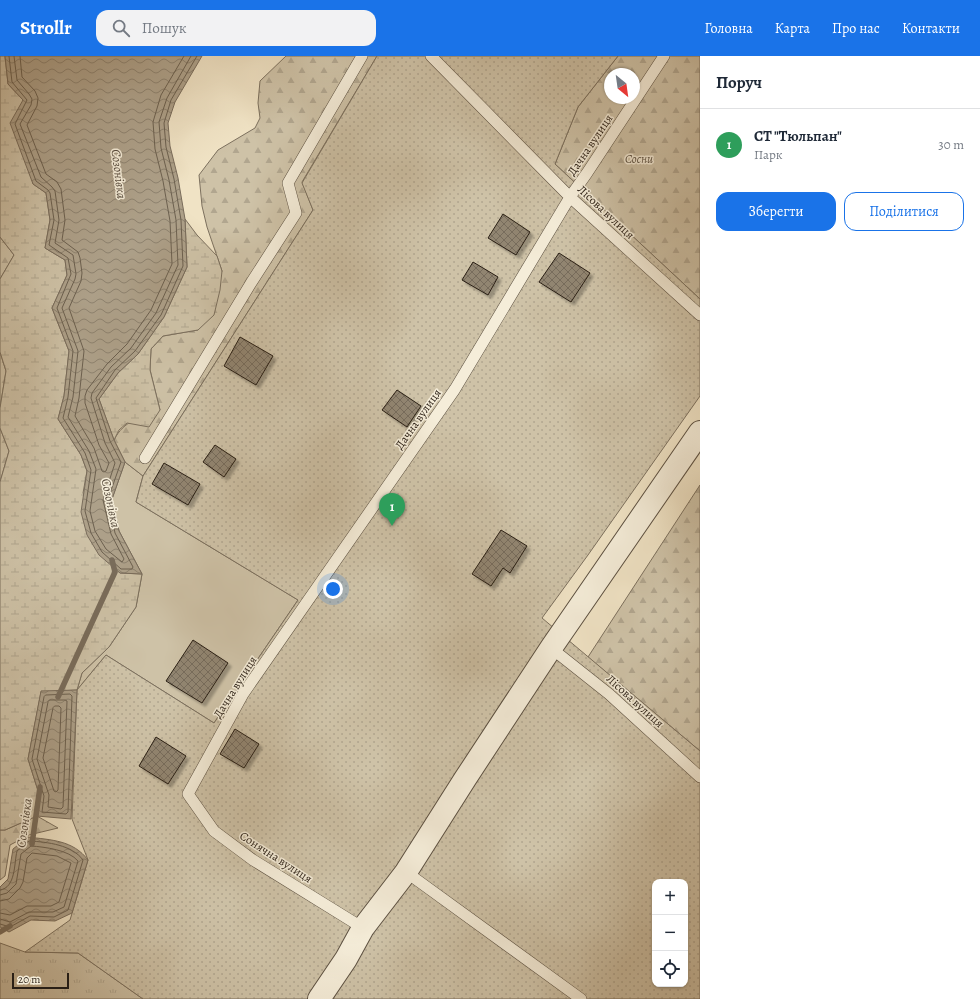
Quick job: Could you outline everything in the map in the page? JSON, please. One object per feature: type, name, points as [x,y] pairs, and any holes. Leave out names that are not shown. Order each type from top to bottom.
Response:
[{"type":"street","points":[[319,999],[346,959],[363,928],[406,872],[465,778],[551,648],[700,432]]},
{"type":"lane","points":[[145,458],[251,283],[296,214],[288,183],[362,56]]},
{"type":"lane","name":"Лісова вулиця","points":[[431,56],[570,197],[700,315]]},
{"type":"lane","name":"Дачна вулиця","points":[[188,794],[243,694],[455,389],[570,197],[664,56]]},
{"type":"lane","name":"Лісова вулиця","points":[[551,648],[609,694],[700,777]]},
{"type":"lane","name":"Сонячна вулиця","points":[[188,794],[214,832],[253,860],[363,928]]},
{"type":"lane","points":[[406,872],[582,999]]},
{"type":"green space","points":[[0,56],[5,56],[8,84],[23,100],[33,184],[46,193],[50,220],[45,248],[65,260],[67,275],[52,308],[69,351],[64,396],[58,419],[81,455],[87,471],[83,493],[120,573],[142,574],[136,607],[109,647],[82,673],[77,690],[41,692],[28,759],[40,797],[37,816],[5,830],[0,830],[0,482],[9,451],[0,428],[0,408],[6,371],[0,352],[0,279],[14,255],[0,237]]},
{"type":"green space","points":[[286,56],[377,56],[302,182],[313,210],[143,476],[125,462],[114,440],[118,433],[133,420],[160,410],[150,370],[151,349],[163,336],[198,330],[222,271],[207,227],[202,206],[199,175],[218,150],[255,128],[260,118],[258,103],[260,81]]},
{"type":"green space","points":[[377,56],[618,56],[609,68],[604,68],[604,74],[578,107],[555,164],[700,299],[700,396],[542,618],[700,751],[700,999],[143,999],[78,953],[25,952],[70,920],[88,860],[72,819],[77,690],[106,655],[214,723],[298,600],[136,502],[143,476],[313,210],[302,183]]},
{"type":"green space","name":"Сосни","points":[[618,56],[700,56],[700,299],[555,164],[578,107],[604,74],[604,104],[640,104],[640,68],[609,68]]},
{"type":"green space","points":[[185,219],[197,235],[217,256],[222,271],[220,290],[214,315],[198,330],[163,336],[151,349],[150,370],[160,410],[149,427],[127,423],[119,430],[114,440],[99,399],[118,373],[138,354],[164,317],[187,267]]},
{"type":"green space","points":[[0,237],[14,255],[0,279]]},
{"type":"green space","points":[[0,352],[6,371],[0,408]]},
{"type":"green space","points":[[0,428],[9,451],[0,482]]},
{"type":"green space","points":[[125,462],[143,476],[136,502],[298,600],[214,723],[106,655],[77,690],[82,673],[109,647],[136,607],[142,574],[119,531],[112,499]]},
{"type":"green space","points":[[700,485],[700,751],[588,657]]},
{"type":"green space","points":[[37,816],[58,828],[29,835],[10,845],[5,876],[0,880],[0,830],[5,830]]},
{"type":"green space","points":[[0,943],[25,952],[78,953],[143,999],[0,999]]},
{"type":"water","points":[[5,56],[202,56],[175,102],[168,123],[170,146],[178,178],[185,219],[187,267],[164,317],[138,354],[118,373],[99,399],[114,440],[125,462],[112,499],[119,531],[142,574],[120,573],[99,555],[87,535],[81,512],[87,471],[81,455],[58,419],[64,396],[69,351],[52,308],[67,275],[65,260],[45,248],[50,220],[46,193],[33,184],[10,123],[23,100],[8,84]]},
{"type":"water","points":[[77,690],[71,819],[37,816],[40,797],[28,759],[41,691]]},
{"type":"water","points":[[28,837],[61,842],[76,848],[88,860],[72,913],[55,921],[31,920],[9,932],[0,927],[0,887],[8,879],[13,849]]},
{"type":"building","points":[[503,214],[530,232],[516,255],[488,238]]},
{"type":"building","points":[[559,253],[590,273],[571,302],[539,282]]},
{"type":"building","points":[[473,262],[498,277],[488,295],[462,280]]},
{"type":"building","points":[[240,337],[273,356],[256,385],[224,366]]},
{"type":"building","points":[[397,390],[421,406],[407,427],[382,410]]},
{"type":"building","points":[[215,445],[236,459],[224,477],[203,462]]},
{"type":"building","points":[[164,463],[200,484],[188,505],[152,484]]},
{"type":"building","points":[[501,530],[527,546],[510,573],[503,568],[491,586],[472,574]]},
{"type":"building","points":[[193,640],[228,663],[202,703],[166,681]]},
{"type":"building","points":[[235,729],[259,744],[244,768],[220,754]]},
{"type":"building","points":[[156,737],[186,756],[168,784],[139,766]]},
{"type":"waterway","name":"Созонівка","points":[[58,697],[115,572],[112,560]]},
{"type":"waterway","name":"Созонівка","points":[[32,844],[40,787]]},
{"type":"waterway","name":"Созонівка","points":[[0,932],[10,926]]},
{"type":"place","name":"СТ \"Тюльпан\"","points":[[392,526]]}]
